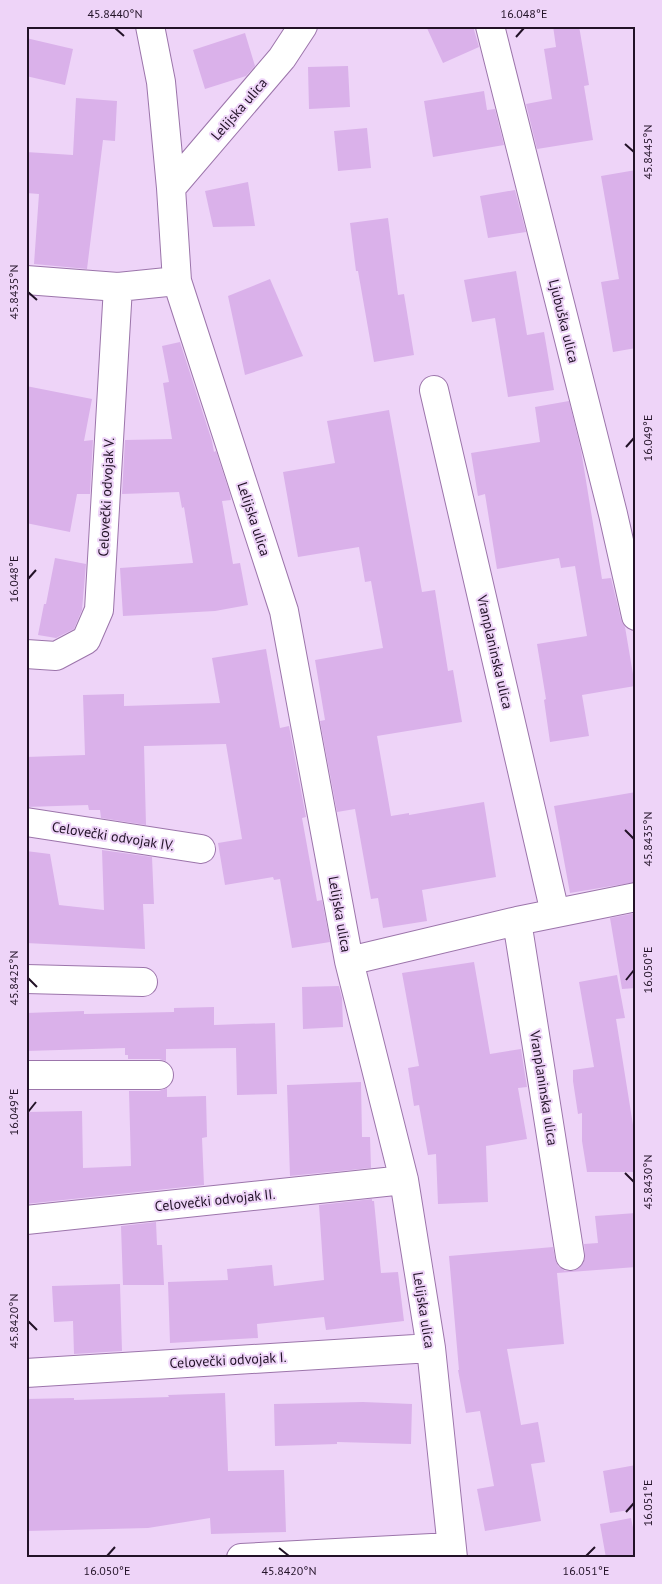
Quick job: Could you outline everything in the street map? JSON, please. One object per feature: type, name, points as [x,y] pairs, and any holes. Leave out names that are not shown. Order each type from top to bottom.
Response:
[{"type":"street","name":"Lelijska ulica","points":[[150,26],[161,82],[177,281],[284,611],[349,961],[404,1180],[431,1348],[452,1552]]},
{"type":"street","name":"Lelijska ulica","points":[[171,188],[282,58],[303,26]]},
{"type":"street","name":"Ljubuška ulica","points":[[490,26],[613,514],[636,616]]},
{"type":"street","points":[[26,280],[118,287],[177,281]]},
{"type":"street","name":"Celovečki odvojak V.","points":[[26,654],[56,656],[86,640],[99,610],[118,287]]},
{"type":"street","name":"Vranplaninska ulica","points":[[434,390],[555,913]]},
{"type":"street","name":"Celovečki odvojak IV.","points":[[26,822],[201,849]]},
{"type":"street","points":[[349,961],[517,921],[636,897]]},
{"type":"street","name":"Vranplaninska ulica","points":[[517,921],[570,1256]]},
{"type":"street","points":[[26,979],[143,982]]},
{"type":"street","points":[[26,1075],[159,1075]]},
{"type":"street","name":"Celovečki odvojak II.","points":[[26,1220],[404,1180]]},
{"type":"street","name":"Celovečki odvojak I.","points":[[26,1373],[431,1348]]},
{"type":"street","points":[[242,1558],[452,1552]]},
{"type":"building","points":[[426,26],[473,26],[479,47],[443,63]]},
{"type":"building","points":[[553,26],[579,26],[589,85],[584,86],[593,140],[537,149],[526,104],[552,99],[544,49],[556,47]]},
{"type":"building","points":[[245,33],[255,66],[246,76],[205,89],[193,50]]},
{"type":"building","points":[[26,38],[73,49],[65,85],[26,76]]},
{"type":"building","points":[[348,66],[350,107],[309,109],[308,67]]},
{"type":"building","points":[[484,91],[487,110],[495,109],[504,145],[433,157],[424,101]]},
{"type":"building","points":[[76,98],[117,101],[115,141],[103,140],[87,269],[34,264],[39,194],[26,193],[26,152],[73,155]]},
{"type":"building","points":[[367,128],[371,168],[338,171],[334,131]]},
{"type":"building","points":[[636,170],[636,348],[613,352],[601,282],[619,279],[601,176]]},
{"type":"building","points":[[248,182],[255,226],[213,227],[205,191]]},
{"type":"building","points":[[515,190],[526,232],[488,238],[480,196]]},
{"type":"building","points":[[388,218],[398,295],[404,294],[414,355],[374,362],[358,271],[356,271],[350,223]]},
{"type":"building","points":[[516,271],[527,335],[544,332],[554,390],[508,397],[495,318],[472,322],[464,280]]},
{"type":"building","points":[[270,279],[303,356],[245,375],[228,296]]},
{"type":"building","points":[[180,342],[214,452],[216,451],[230,494],[231,500],[222,501],[233,564],[240,563],[248,605],[215,611],[123,616],[120,568],[193,563],[184,507],[182,508],[179,492],[122,494],[125,440],[172,439],[163,383],[169,382],[162,346]]},
{"type":"building","points":[[26,386],[92,399],[84,441],[93,440],[90,494],[77,494],[70,532],[26,523]]},
{"type":"building","points":[[569,401],[581,450],[602,579],[611,578],[621,619],[625,627],[635,686],[582,695],[589,736],[550,742],[544,700],[546,699],[537,644],[587,636],[575,566],[561,568],[559,558],[497,569],[485,494],[478,496],[471,453],[540,442],[535,407]]},
{"type":"building","points":[[389,410],[422,592],[435,590],[448,671],[453,670],[462,722],[377,736],[391,816],[409,813],[409,815],[484,802],[496,877],[422,890],[427,921],[383,928],[378,898],[371,899],[355,809],[337,812],[320,721],[325,720],[315,660],[383,648],[371,581],[365,582],[359,547],[298,557],[283,472],[335,463],[327,421]]},
{"type":"building","points":[[55,558],[86,564],[82,610],[74,629],[56,638],[38,635]]},
{"type":"building","points":[[266,649],[280,728],[289,726],[306,817],[302,818],[317,901],[322,900],[330,942],[292,948],[280,879],[274,880],[273,877],[225,885],[218,843],[242,839],[226,744],[144,746],[146,825],[101,818],[100,810],[89,810],[88,805],[26,807],[26,757],[85,755],[83,695],[124,694],[124,706],[220,703],[212,658]]},
{"type":"building","points":[[636,792],[636,882],[570,893],[554,806]]},
{"type":"building","points":[[102,850],[152,857],[154,904],[143,904],[145,949],[26,943],[26,851],[50,854],[59,905],[104,910]]},
{"type":"building","points":[[636,913],[636,988],[622,989],[610,918]]},
{"type":"building","points":[[474,962],[490,1054],[521,1049],[527,1087],[518,1088],[527,1139],[486,1146],[488,1202],[438,1204],[436,1154],[428,1155],[419,1105],[414,1106],[408,1068],[419,1066],[402,973]]},
{"type":"building","points":[[617,975],[625,1018],[616,1019],[633,1125],[636,1125],[636,1172],[587,1172],[582,1141],[582,1113],[578,1114],[573,1070],[594,1067],[579,982]]},
{"type":"building","points":[[339,986],[342,998],[343,1027],[303,1029],[302,987]]},
{"type":"building","points":[[214,1007],[214,1025],[275,1023],[277,1094],[237,1095],[236,1048],[166,1049],[166,1061],[159,1059],[128,1059],[128,1055],[125,1055],[125,1048],[26,1051],[26,1013],[84,1011],[84,1014],[174,1012],[174,1008]]},
{"type":"building","points":[[361,1082],[362,1137],[370,1137],[371,1168],[290,1176],[287,1085]]},
{"type":"building","points":[[167,1088],[167,1097],[206,1096],[207,1137],[202,1138],[204,1185],[26,1204],[26,1173],[29,1172],[27,1112],[82,1111],[83,1168],[131,1166],[129,1091],[159,1091]]},
{"type":"building","points":[[372,1199],[374,1201],[381,1273],[398,1272],[404,1321],[326,1330],[324,1317],[257,1324],[258,1338],[170,1343],[168,1282],[228,1280],[227,1269],[272,1265],[274,1286],[324,1280],[319,1205]]},
{"type":"building","points":[[636,1213],[636,1267],[557,1273],[564,1344],[507,1349],[521,1425],[538,1422],[545,1462],[531,1464],[541,1521],[485,1531],[477,1489],[494,1486],[480,1411],[466,1413],[458,1370],[449,1256],[553,1247],[558,1266],[565,1271],[573,1271],[584,1262],[584,1244],[598,1243],[595,1216]]},
{"type":"building","points":[[156,1222],[157,1245],[162,1245],[164,1285],[123,1285],[121,1226]]},
{"type":"building","points":[[120,1284],[122,1351],[74,1354],[73,1321],[54,1322],[52,1286]]},
{"type":"building","points":[[225,1393],[228,1471],[284,1470],[286,1532],[211,1534],[210,1518],[148,1528],[26,1531],[26,1399],[74,1398],[74,1400]]},
{"type":"building","points":[[363,1402],[412,1404],[411,1444],[337,1442],[337,1444],[275,1446],[274,1404]]},
{"type":"building","points":[[636,1465],[636,1509],[610,1513],[603,1471]]},
{"type":"building","points":[[631,1518],[636,1542],[636,1558],[606,1558],[600,1524]]}]
